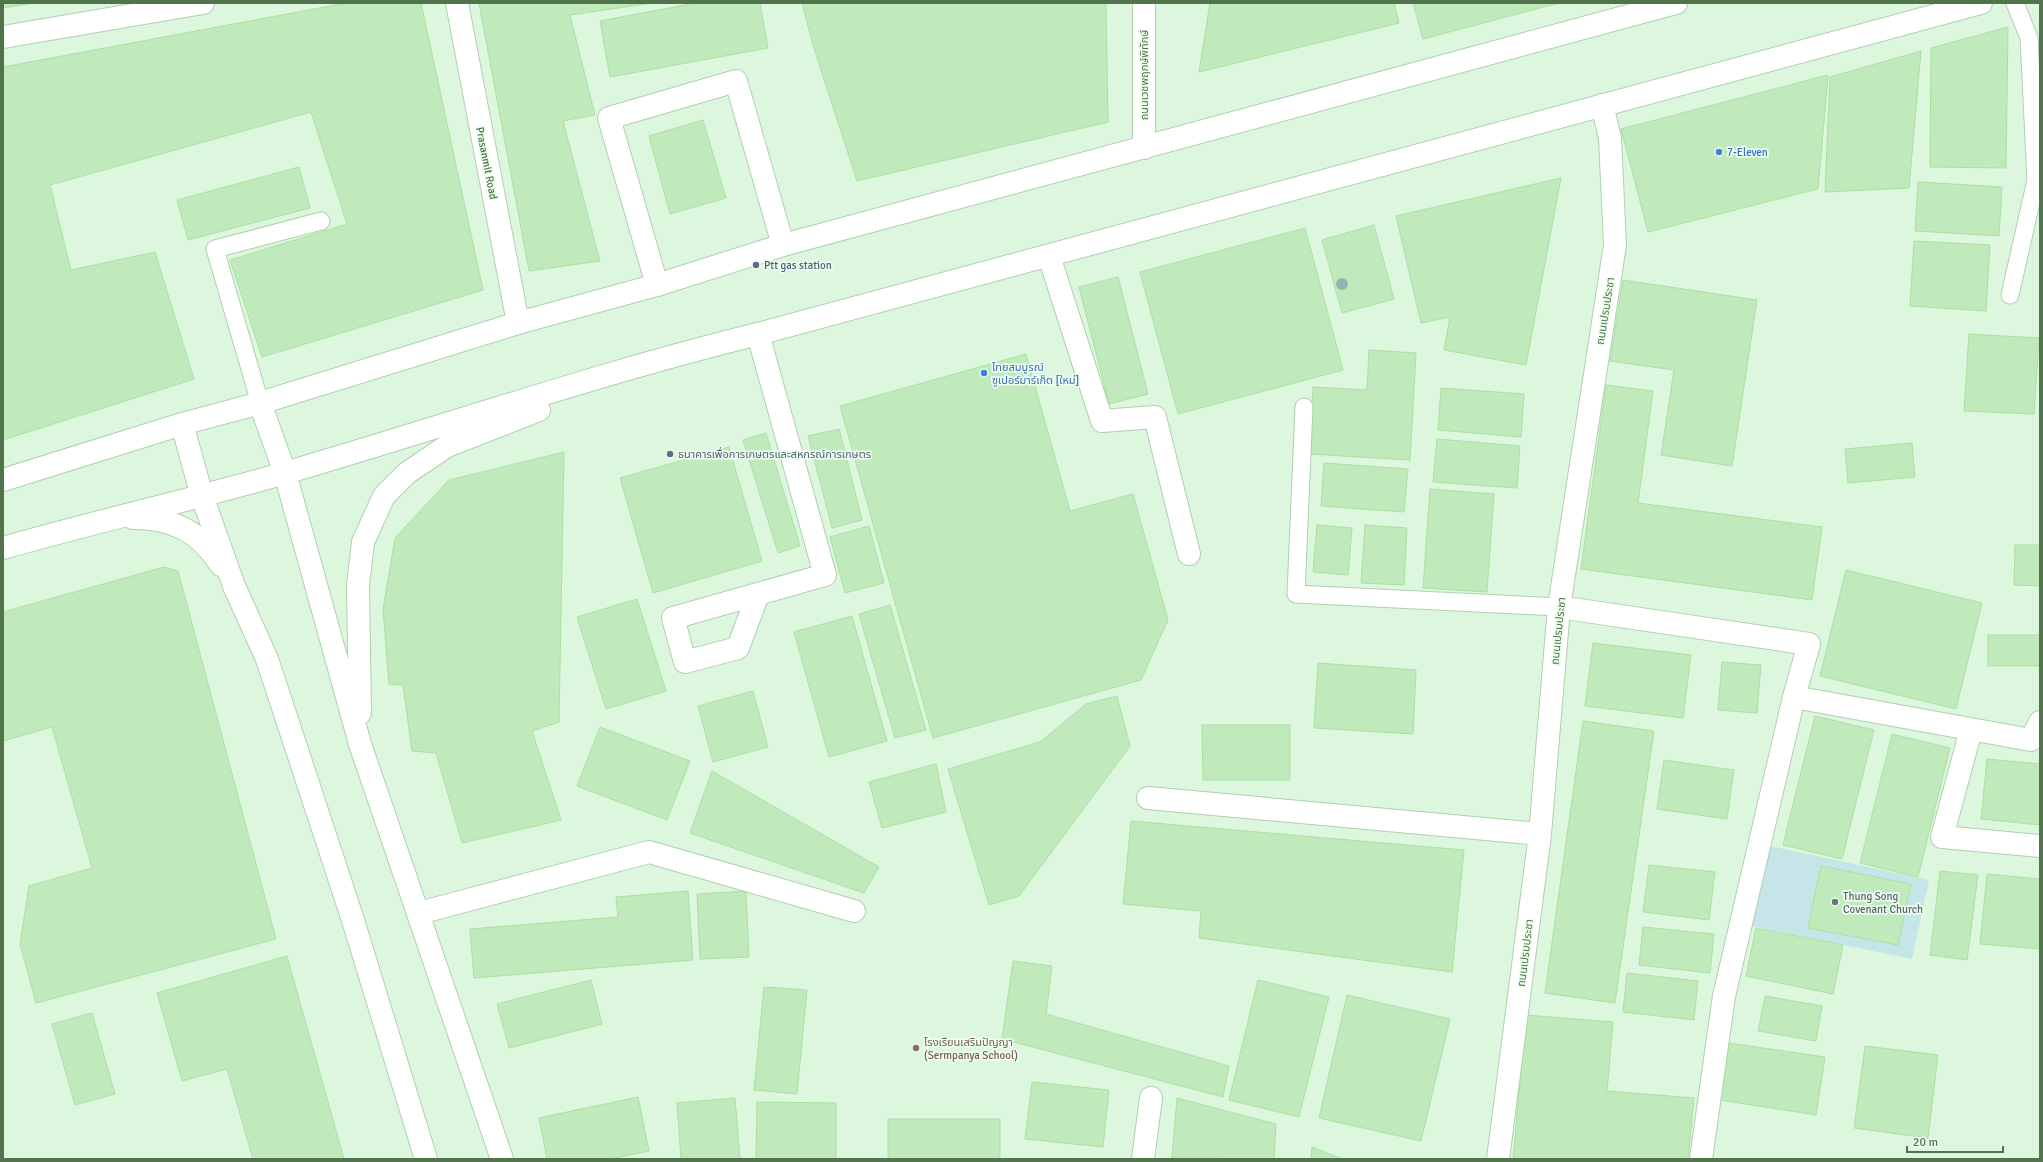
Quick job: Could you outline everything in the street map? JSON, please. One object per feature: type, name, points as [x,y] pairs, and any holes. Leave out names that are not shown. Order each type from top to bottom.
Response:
[{"type":"main road","points":[[3,37],[203,3]]},
{"type":"main road","name":"Prasanmit Road","points":[[457,3],[518,323]]},
{"type":"main road","name":"ถนนเวชพฤกษ์พิทักษ์","points":[[1144,3],[1144,148]]},
{"type":"main road","points":[[3,480],[182,424],[260,403],[518,323],[657,285],[783,245],[1676,3]]},
{"type":"main road","points":[[3,548],[80,526],[202,496],[285,473],[683,352],[758,334],[1049,256],[1981,3]]},
{"type":"main road","points":[[657,285],[609,118],[736,81],[783,245]]},
{"type":"main road","name":"ถนนเปรมประชา","points":[[1498,1159],[1540,834],[1559,607],[1614,245],[1610,138],[1602,105]]},
{"type":"main road","points":[[1049,256],[1102,421],[1156,417],[1189,554]]},
{"type":"main road","points":[[758,334],[825,575],[758,594]]},
{"type":"main road","points":[[360,744],[358,585],[363,542],[384,496],[407,473],[447,446],[683,352]]},
{"type":"main road","points":[[260,403],[285,473],[360,744],[502,1159]]},
{"type":"main road","points":[[182,424],[202,496],[234,586],[267,659],[354,925],[426,1159]]},
{"type":"main road","points":[[80,526],[127,518],[153,518],[174,524],[195,534],[211,549],[234,586]]},
{"type":"main road","points":[[1559,607],[1809,644],[1794,698],[1724,996],[1701,1159]]},
{"type":"main road","points":[[1794,698],[2031,740],[2040,722]]},
{"type":"main road","points":[[1971,730],[1942,837],[2040,846]]},
{"type":"main road","points":[[1148,798],[1540,834]]},
{"type":"main road","points":[[419,913],[649,852],[854,911]]},
{"type":"main road","points":[[1143,1159],[1151,1098]]},
{"type":"lane","points":[[2010,295],[2036,180],[2029,38],[2015,3]]},
{"type":"lane","points":[[260,403],[215,249],[321,221]]},
{"type":"lane","points":[[1304,407],[1296,594],[1559,607]]},
{"type":"shaded area","points":[[3,3],[2040,3],[2040,1159],[3,1159]]},
{"type":"shaded area","name":"Thung Song Covenant Church","points":[[1760,844],[1929,880],[1912,959],[1741,924]]},
{"type":"building","points":[[3,3],[34,3],[3,8]]},
{"type":"building","points":[[346,3],[421,3],[483,290],[262,357],[230,260],[347,224],[311,112],[50,185],[71,270],[155,252],[194,379],[3,440],[3,67]]},
{"type":"building","points":[[479,3],[653,3],[570,15],[595,115],[563,121],[600,261],[529,271]]},
{"type":"building","points":[[696,3],[760,3],[768,48],[610,77],[600,21]]},
{"type":"building","points":[[802,3],[1106,3],[1108,122],[857,181],[813,45]]},
{"type":"building","points":[[1210,3],[1394,3],[1399,23],[1199,72]]},
{"type":"building","points":[[1413,3],[1559,3],[1423,39]]},
{"type":"building","points":[[2008,27],[2006,168],[1930,167],[1931,48]]},
{"type":"building","points":[[1921,51],[1909,188],[1825,192],[1830,77]]},
{"type":"building","points":[[1828,75],[1818,189],[1648,232],[1621,129]]},
{"type":"building","points":[[703,120],[726,198],[670,214],[649,136]]},
{"type":"building","points":[[299,167],[310,208],[188,240],[177,200]]},
{"type":"building","points":[[1561,178],[1526,365],[1444,350],[1450,317],[1421,323],[1396,216]]},
{"type":"building","points":[[1918,182],[2002,187],[1999,236],[1915,231]]},
{"type":"building","points":[[1374,225],[1394,299],[1342,313],[1322,240]]},
{"type":"building","points":[[1305,228],[1343,370],[1178,414],[1140,272]]},
{"type":"building","points":[[1914,241],[1990,245],[1986,311],[1910,306]]},
{"type":"building","points":[[1118,277],[1148,394],[1109,404],[1079,287]]},
{"type":"building","points":[[1623,280],[1757,300],[1732,466],[1661,455],[1674,370],[1610,361]]},
{"type":"building","points":[[1969,334],[2039,338],[2034,414],[1964,411]]},
{"type":"building","points":[[1369,350],[1416,353],[1410,460],[1309,454],[1313,387],[1367,390]]},
{"type":"building","points":[[1026,354],[1070,511],[1133,494],[1168,620],[1141,680],[933,738],[840,406]]},
{"type":"building","points":[[1606,385],[1653,391],[1638,503],[1822,527],[1812,600],[1581,569]]},
{"type":"building","points":[[1441,388],[1524,394],[1521,437],[1438,430]]},
{"type":"building","points":[[839,429],[862,520],[832,528],[808,436]]},
{"type":"building","points":[[766,433],[800,546],[778,553],[743,440]]},
{"type":"building","points":[[1437,439],[1520,446],[1517,488],[1433,482]]},
{"type":"building","points":[[1912,443],[1915,477],[1848,483],[1845,449]]},
{"type":"building","points":[[729,447],[762,561],[653,593],[620,478]]},
{"type":"building","points":[[564,452],[559,722],[532,731],[561,820],[462,843],[436,753],[412,751],[403,685],[389,684],[383,609],[395,538],[449,480]]},
{"type":"building","points":[[1324,463],[1408,469],[1404,512],[1321,506]]},
{"type":"building","points":[[1430,489],[1494,494],[1487,592],[1423,588]]},
{"type":"building","points":[[1317,525],[1352,528],[1348,575],[1313,572]]},
{"type":"building","points":[[1365,525],[1407,528],[1404,585],[1361,583]]},
{"type":"building","points":[[869,526],[884,583],[845,593],[830,537]]},
{"type":"building","points":[[2015,545],[2040,545],[2040,586],[2014,585]]},
{"type":"building","points":[[164,567],[178,571],[276,939],[36,1003],[20,944],[29,886],[92,868],[52,727],[3,741],[3,612]]},
{"type":"building","points":[[1846,570],[1982,603],[1956,709],[1820,676]]},
{"type":"building","points":[[637,599],[666,691],[606,709],[577,617]]},
{"type":"building","points":[[890,605],[926,730],[895,738],[859,614]]},
{"type":"building","points":[[852,616],[887,741],[829,757],[794,632]]},
{"type":"building","points":[[1988,635],[2040,635],[2040,666],[1988,666]]},
{"type":"building","points":[[1593,643],[1691,655],[1683,718],[1585,706]]},
{"type":"building","points":[[1722,662],[1761,665],[1757,713],[1718,710]]},
{"type":"building","points":[[1318,663],[1416,670],[1413,734],[1314,728]]},
{"type":"building","points":[[753,691],[768,747],[713,762],[698,706]]},
{"type":"building","points":[[1117,696],[1130,746],[1019,896],[989,905],[948,769],[1040,742],[1086,704]]},
{"type":"building","points":[[1815,716],[1874,730],[1842,859],[1783,845]]},
{"type":"building","points":[[1583,721],[1654,731],[1615,1003],[1545,993]]},
{"type":"building","points":[[1202,725],[1290,725],[1290,780],[1203,780]]},
{"type":"building","points":[[600,727],[690,761],[667,820],[577,786]]},
{"type":"building","points":[[1892,734],[1950,748],[1918,877],[1860,863]]},
{"type":"building","points":[[1987,759],[2040,764],[2040,825],[1981,819]]},
{"type":"building","points":[[1664,760],[1734,770],[1727,819],[1657,809]]},
{"type":"building","points":[[936,764],[946,812],[882,828],[869,782]]},
{"type":"building","points":[[712,771],[879,867],[864,893],[690,833]]},
{"type":"building","points":[[1131,821],[1464,850],[1452,972],[1199,938],[1201,911],[1123,904]]},
{"type":"building","points":[[1649,865],[1715,872],[1709,920],[1643,912]]},
{"type":"building","points":[[1821,866],[1911,884],[1898,945],[1808,928]]},
{"type":"building","points":[[1940,871],[1978,875],[1967,960],[1930,955]]},
{"type":"building","points":[[1987,874],[2040,879],[2040,949],[1980,944]]},
{"type":"building","points":[[688,891],[693,960],[474,978],[470,929],[618,917],[616,897]]},
{"type":"building","points":[[746,891],[749,957],[700,959],[697,894]]},
{"type":"building","points":[[1643,927],[1714,934],[1710,973],[1639,965]]},
{"type":"building","points":[[1756,928],[1843,945],[1833,994],[1746,976]]},
{"type":"building","points":[[287,956],[344,1159],[253,1159],[227,1069],[182,1081],[157,993]]},
{"type":"building","points":[[1013,961],[1052,966],[1046,1014],[1229,1066],[1223,1097],[1002,1039]]},
{"type":"building","points":[[1627,973],[1698,981],[1694,1020],[1623,1012]]},
{"type":"building","points":[[591,980],[602,1024],[509,1048],[497,1004]]},
{"type":"building","points":[[1258,980],[1329,997],[1299,1117],[1229,1100]]},
{"type":"building","points":[[764,987],[807,990],[797,1094],[754,1090]]},
{"type":"building","points":[[1347,995],[1450,1019],[1421,1141],[1319,1118]]},
{"type":"building","points":[[1765,996],[1822,1006],[1816,1041],[1758,1031]]},
{"type":"building","points":[[92,1013],[115,1094],[75,1105],[52,1024]]},
{"type":"building","points":[[1526,1015],[1613,1022],[1607,1091],[1694,1098],[1688,1159],[1513,1159]]},
{"type":"building","points":[[1729,1043],[1825,1057],[1816,1115],[1720,1100]]},
{"type":"building","points":[[1865,1046],[1938,1055],[1928,1138],[1854,1128]]},
{"type":"building","points":[[1032,1082],[1109,1090],[1103,1147],[1025,1139]]},
{"type":"building","points":[[638,1097],[649,1151],[611,1159],[547,1159],[539,1118]]},
{"type":"building","points":[[735,1098],[740,1159],[681,1159],[677,1103]]},
{"type":"building","points":[[1177,1098],[1276,1124],[1274,1159],[1172,1158]]},
{"type":"building","points":[[757,1102],[836,1103],[836,1159],[756,1159]]},
{"type":"building","points":[[888,1119],[1000,1119],[1000,1159],[888,1159]]},
{"type":"building","points":[[1312,1147],[1342,1159],[1311,1159]]},
{"type":"place","name":"7-Eleven","points":[[1719,152]]},
{"type":"place","name":"Ptt gas station","points":[[756,265]]},
{"type":"place","name":"ไทยสมบูรณ์ ซูเปอร์มาร์เก็ต [ใหม่]","points":[[984,373]]},
{"type":"place","name":"ธนาคารเพื่อการเกษตรและสหกรณ์การเกษตร","points":[[670,454]]},
{"type":"place","name":"Thung Song Covenant Church","points":[[1835,902]]},
{"type":"place","name":"โรงเรียนเสริมปัญญา (Sermpanya School)","points":[[916,1048]]}]
